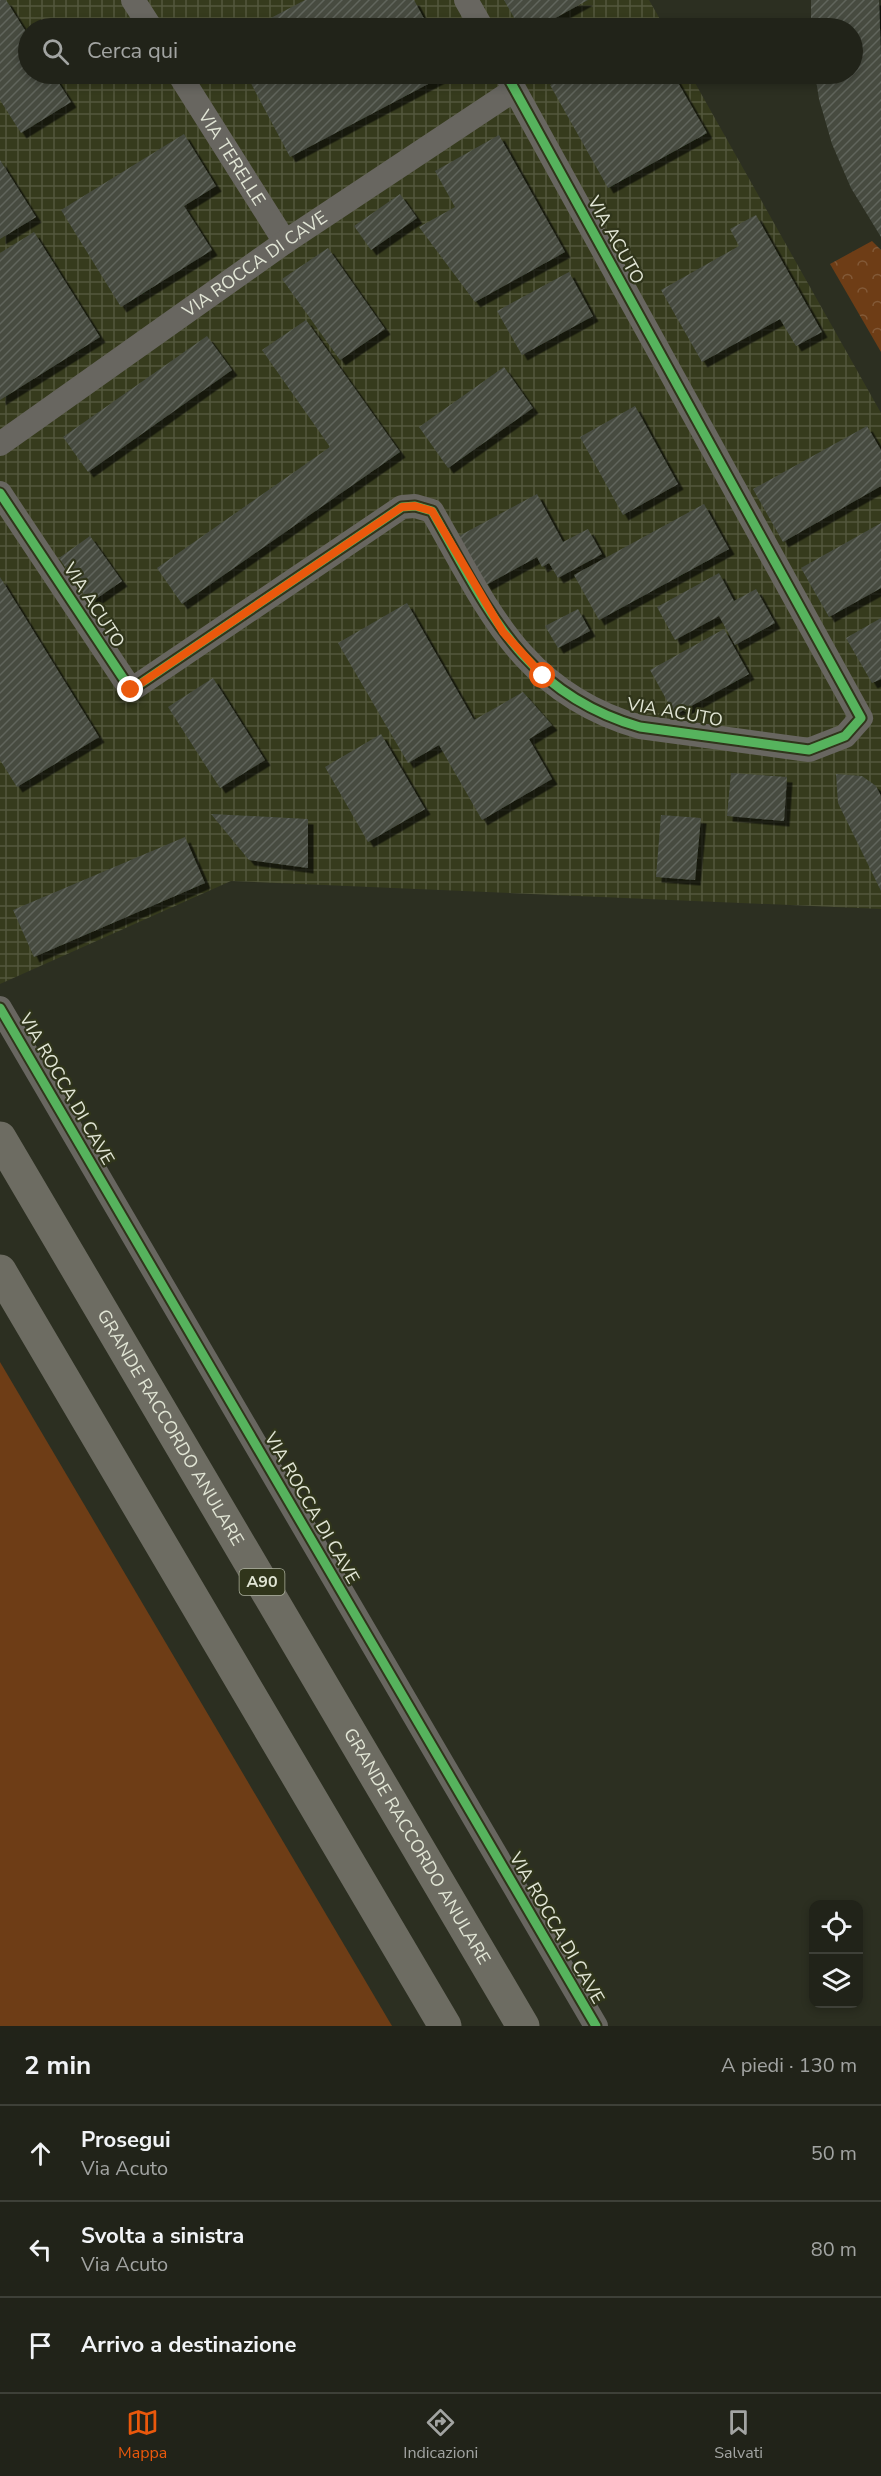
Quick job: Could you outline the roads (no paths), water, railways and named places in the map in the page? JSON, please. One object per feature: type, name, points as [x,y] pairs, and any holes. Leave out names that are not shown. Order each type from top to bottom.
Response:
[{"type":"highway","name":"GRANDE RACCORDO ANULARE","points":[[0,1138],[523,2026]]},
{"type":"highway","points":[[0,1271],[445,2026]]},
{"type":"street","points":[[133,0],[145,18]]},
{"type":"street","points":[[466,0],[476,18]]},
{"type":"street","name":"VIA TERELLE","points":[[185,84],[285,242]]},
{"type":"street","name":"VIA ROCCA DI CAVE","points":[[0,444],[507,84]]},
{"type":"street","name":"VIA ACUTO","points":[[0,493],[131,690],[402,507],[415,506],[432,511],[503,632],[524,658],[543,676],[587,706],[619,721],[640,727],[809,750],[845,736],[861,718],[511,84]]},
{"type":"street","name":"VIA ROCCA DI CAVE","points":[[0,1008],[596,2026]]}]
